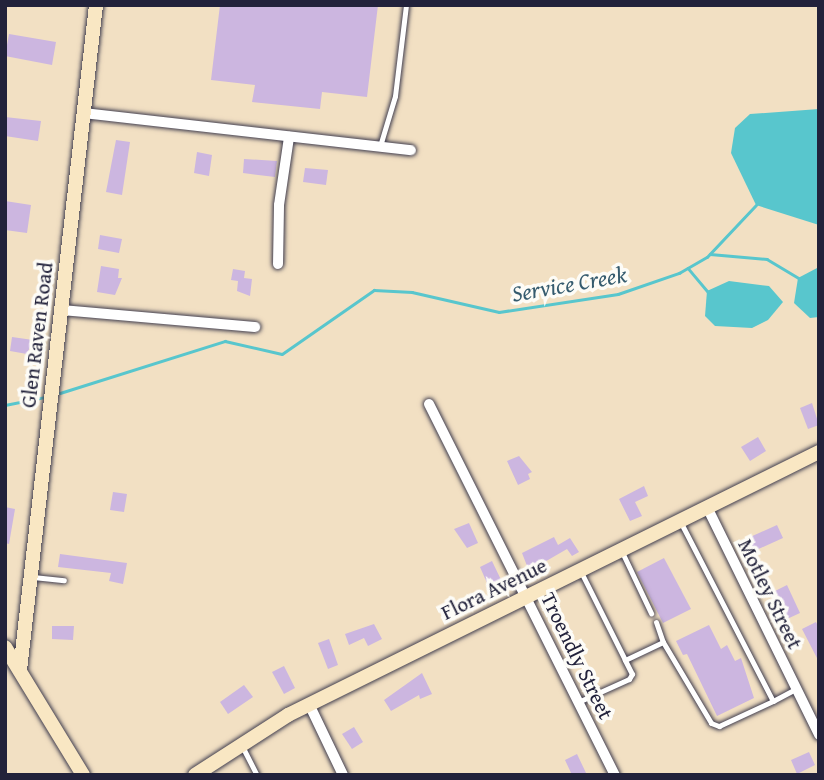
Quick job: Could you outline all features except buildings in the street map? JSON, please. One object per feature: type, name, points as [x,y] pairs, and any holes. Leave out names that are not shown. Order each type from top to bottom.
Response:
[{"type":"street","name":"Glen Raven Road","points":[[20,670],[96,5]]},
{"type":"street","points":[[84,113],[411,150]]},
{"type":"street","points":[[278,264],[279,205],[289,137]]},
{"type":"street","points":[[61,310],[255,327]]},
{"type":"street","name":"Troendly Street","points":[[429,404],[615,775]]},
{"type":"street","name":"Flora Avenue","points":[[202,772],[240,744],[309,704],[819,452]]},
{"type":"street","name":"Motley Street","points":[[707,506],[819,735]]},
{"type":"street","points":[[5,648],[83,775]]},
{"type":"street","points":[[309,704],[343,775]]},
{"type":"lane","points":[[379,147],[395,96],[407,5]]},
{"type":"lane","points":[[680,520],[773,701]]},
{"type":"lane","points":[[620,550],[651,613]]},
{"type":"lane","points":[[578,702],[629,679],[632,674],[580,570]]},
{"type":"lane","points":[[30,577],[64,580]]},
{"type":"lane","points":[[656,622],[663,642],[711,723],[719,726],[796,689]]},
{"type":"lane","points":[[625,660],[663,642]]},
{"type":"lane","points":[[240,744],[257,775]]},
{"type":"water","points":[[819,109],[819,225],[756,205],[731,153],[735,128],[750,114]]},
{"type":"water","points":[[819,267],[819,317],[810,318],[794,303],[798,278]]},
{"type":"water","points":[[729,281],[769,286],[783,302],[768,320],[752,328],[715,326],[705,316],[707,291]]},
{"type":"waterway","name":"Service Creek","points":[[60,393],[225,341],[282,354],[374,290],[412,292],[499,312],[618,294],[679,273],[707,257],[757,204]]},
{"type":"waterway","points":[[710,254],[767,259],[799,278]]},
{"type":"waterway","points":[[688,268],[708,292]]},
{"type":"waterway","name":"Service Creek","points":[[5,405],[45,397]]}]
